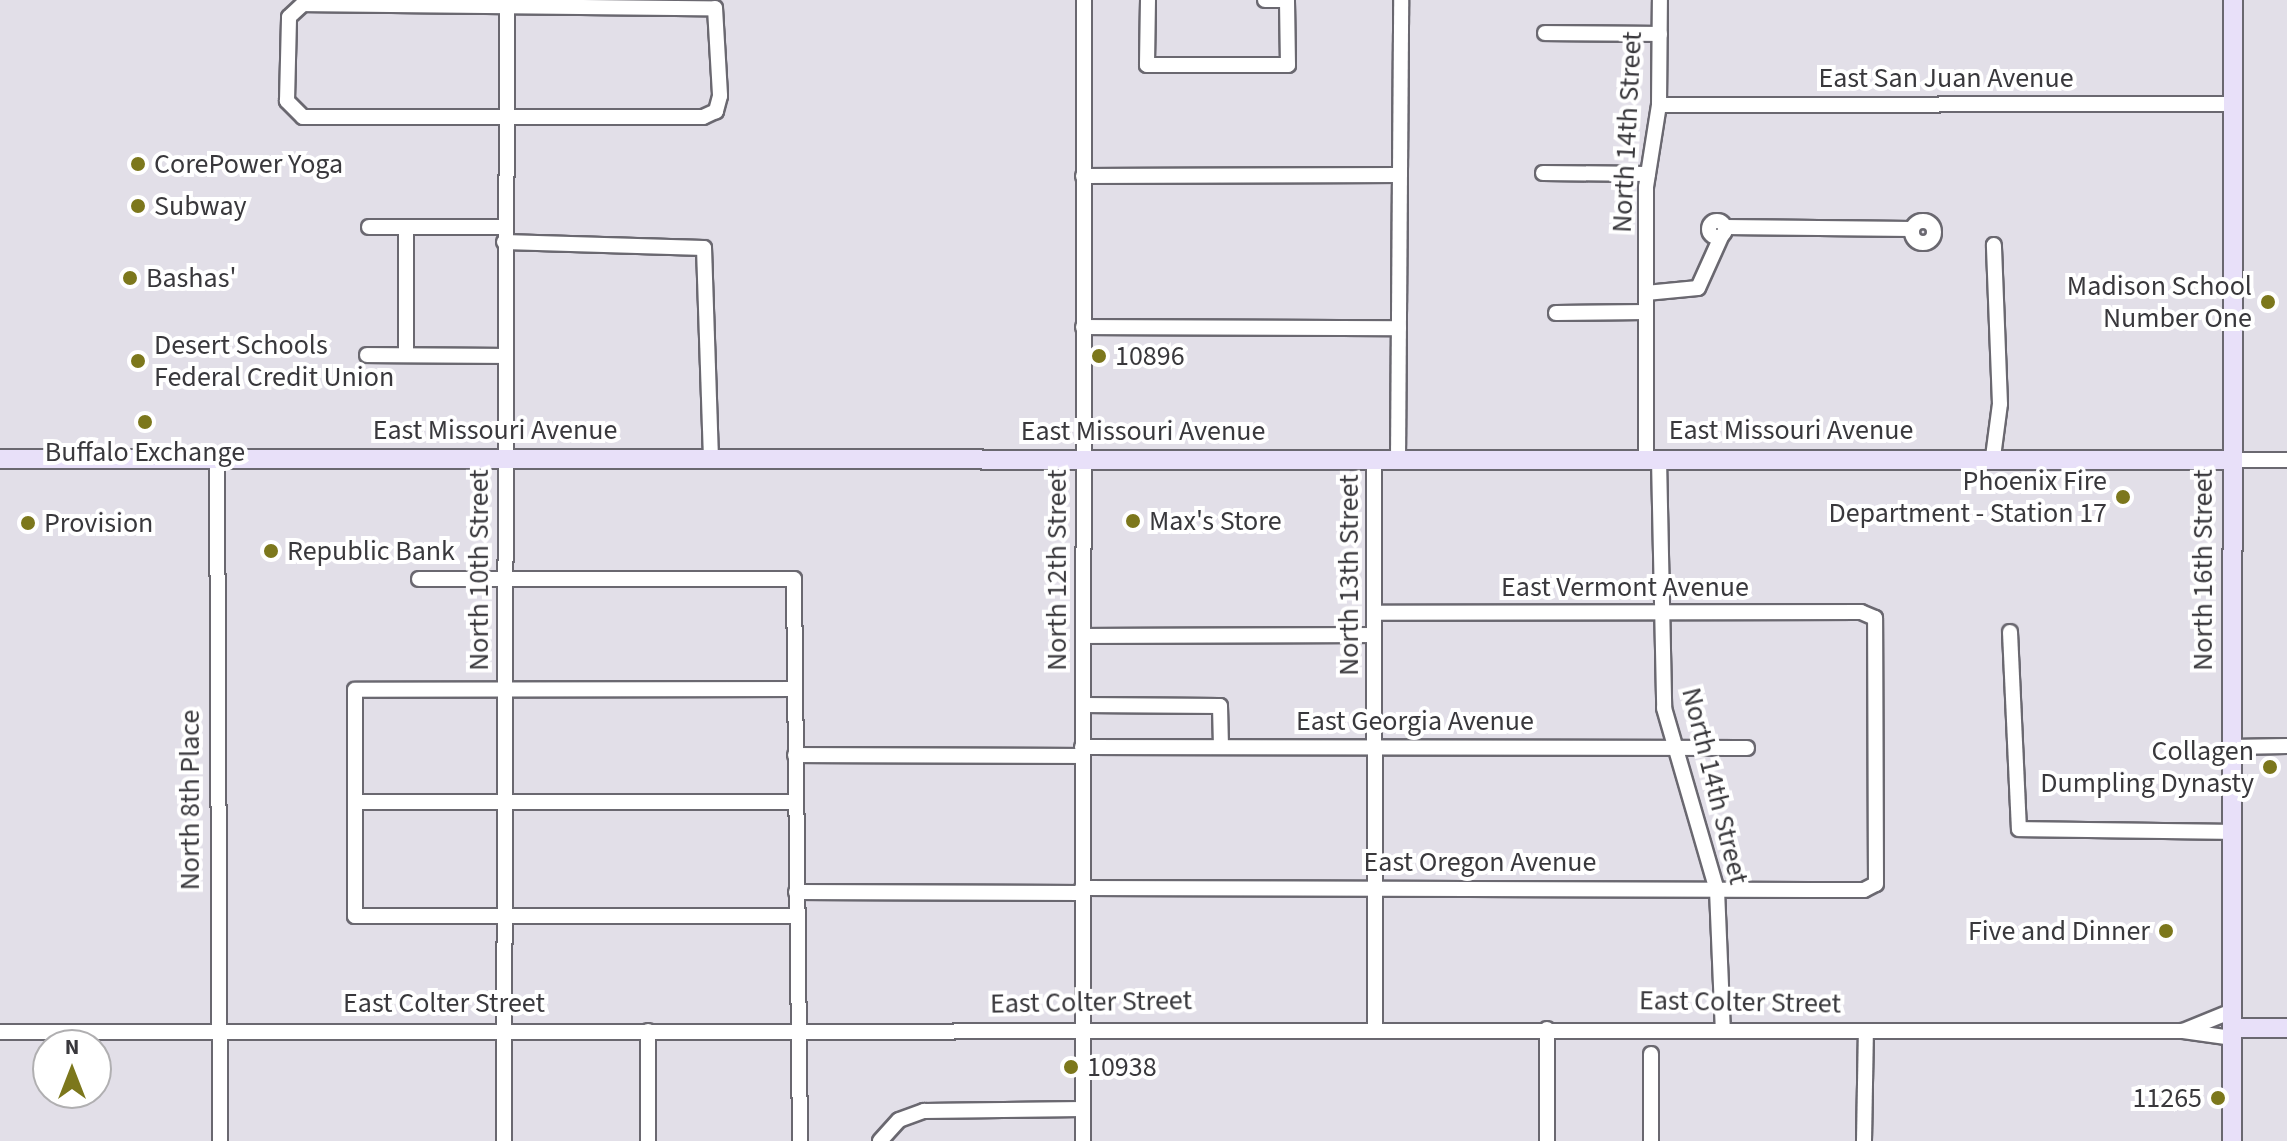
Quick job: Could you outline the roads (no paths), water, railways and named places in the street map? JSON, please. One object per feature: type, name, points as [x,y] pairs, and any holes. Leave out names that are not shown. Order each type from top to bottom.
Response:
[{"type":"main road","name":"North 16th Street","points":[[2232,1141],[2233,0]]},
{"type":"main road","name":"East Missouri Avenue","points":[[0,459],[1993,457],[2232,460]]},
{"type":"main road","name":"East Colter Street","points":[[2232,1026],[2287,1028]]},
{"type":"street","name":"North 12th Street","points":[[1083,1141],[1084,0]]},
{"type":"street","points":[[1148,0],[1147,65],[1288,65],[1287,0],[1265,0]]},
{"type":"street","name":"North 13th Street","points":[[1398,459],[1401,0]]},
{"type":"street","name":"North 14th Street","points":[[1660,0],[1659,105],[1648,174],[1646,293],[1659,613],[1673,748],[1717,890],[1723,1031]]},
{"type":"street","points":[[507,2],[715,8],[716,111],[703,117],[292,112],[292,8],[507,2]]},
{"type":"street","name":"North 10th Street","points":[[504,1141],[507,2]]},
{"type":"street","points":[[1545,33],[1660,34]]},
{"type":"street","name":"East San Juan Avenue","points":[[1659,105],[2233,104]]},
{"type":"street","points":[[1543,173],[1648,174]]},
{"type":"street","points":[[1083,176],[1400,175]]},
{"type":"street","points":[[369,227],[704,248],[711,457]]},
{"type":"street","points":[[406,227],[406,355]]},
{"type":"street","points":[[1646,293],[1698,288],[1723,232],[1912,229]]},
{"type":"street","points":[[1993,457],[2000,404],[1994,245]]},
{"type":"street","points":[[1556,313],[1646,312]]},
{"type":"street","points":[[1083,327],[1399,328]]},
{"type":"street","points":[[367,355],[505,356]]},
{"type":"street","name":"North 8th Place","points":[[217,459],[217,1032],[220,1141]]},
{"type":"street","name":"North 13th Street","points":[[1374,459],[1375,1028]]},
{"type":"street","name":"East Missouri Avenue","points":[[2232,460],[2287,460]]},
{"type":"street","points":[[419,579],[794,579],[796,1031],[800,1141]]},
{"type":"street","name":"East Vermont Avenue","points":[[1374,613],[1659,613],[1875,618],[1876,884]]},
{"type":"street","points":[[2010,632],[2019,829],[2232,832]]},
{"type":"street","points":[[1083,636],[1374,635]]},
{"type":"street","points":[[795,689],[355,690],[355,916],[796,916]]},
{"type":"street","points":[[1083,705],[1220,706],[1221,747]]},
{"type":"street","points":[[2231,747],[2287,746]]},
{"type":"street","name":"East Georgia Avenue","points":[[795,755],[1221,747],[1747,748]]},
{"type":"street","points":[[355,802],[795,802]]},
{"type":"street","name":"East Oregon Avenue","points":[[796,892],[1374,887],[1717,890],[1876,884]]},
{"type":"street","name":"East Colter Street","points":[[0,1032],[1375,1028],[2183,1031],[2232,1026]]},
{"type":"street","name":"East Colter Street","points":[[2183,1031],[2232,1026]]},
{"type":"street","points":[[1547,1029],[1547,1141]]},
{"type":"street","points":[[648,1031],[648,1141]]},
{"type":"street","points":[[1864,1141],[1866,1031]]},
{"type":"street","points":[[1651,1054],[1651,1141]]},
{"type":"street","points":[[880,1141],[899,1120],[924,1111],[1083,1109]]},
{"type":"place","name":"CorePower Yoga","points":[[138,164]]},
{"type":"place","name":"Subway","points":[[138,206]]},
{"type":"place","name":"Bashas'","points":[[130,278]]},
{"type":"place","name":"Madison School Number One","points":[[2268,302]]},
{"type":"place","name":"10896","points":[[1099,356]]},
{"type":"place","name":"Desert Schools Federal Credit Union","points":[[138,361]]},
{"type":"place","name":"Buffalo Exchange","points":[[145,422]]},
{"type":"place","name":"Phoenix Fire Department - Station 17","points":[[2123,497]]},
{"type":"place","name":"Max's Store","points":[[1133,521]]},
{"type":"place","name":"Provision","points":[[28,523]]},
{"type":"place","name":"Republic Bank","points":[[271,551]]},
{"type":"place","name":"Collagen Dumpling Dynasty","points":[[2270,767]]},
{"type":"place","name":"Five and Dinner","points":[[2166,931]]},
{"type":"place","name":"10938","points":[[1071,1067]]},
{"type":"place","name":"11265","points":[[2218,1098]]}]
